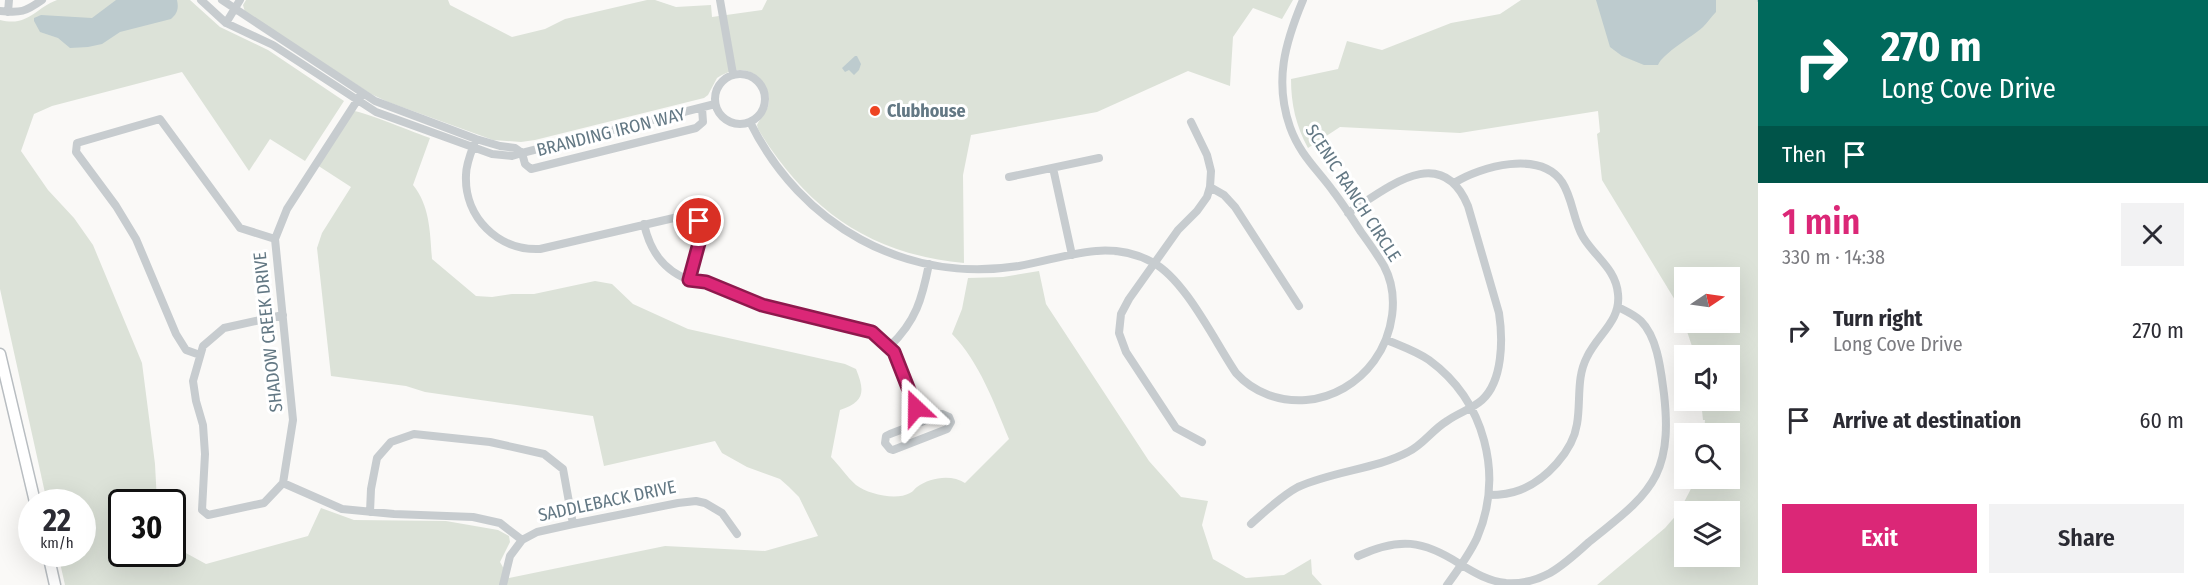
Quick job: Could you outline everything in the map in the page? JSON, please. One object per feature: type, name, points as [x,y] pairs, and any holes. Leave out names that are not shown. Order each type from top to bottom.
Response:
[{"type":"main road","points":[[1,359],[32,489]]},
{"type":"main road","points":[[51,567],[55,585]]},
{"type":"street","points":[[9,0],[4,12],[26,11],[42,0]]},
{"type":"street","points":[[201,0],[226,23],[273,45],[359,97],[386,105],[475,143],[515,148],[522,153],[715,104]]},
{"type":"street","points":[[222,0],[359,97]]},
{"type":"street","points":[[226,23],[240,0]]},
{"type":"street","points":[[720,0],[733,74]]},
{"type":"street","name":"SCENIC RANCH CIRCLE","points":[[750,122],[766,150],[790,183],[826,217],[870,245],[929,264],[963,269],[995,268],[1111,250],[1129,253],[1154,263],[1180,287],[1236,373],[1249,385],[1266,394],[1296,400],[1316,398],[1335,393],[1361,376],[1375,360],[1387,340],[1393,308],[1387,274],[1333,190],[1301,150],[1287,117],[1283,96],[1284,53],[1291,28],[1303,0]]},
{"type":"street","points":[[733,74],[750,75],[757,79],[765,94],[763,111],[750,122],[736,124],[729,121],[723,117],[715,104],[720,82],[733,74]]},
{"type":"street","name":"SHADOW CREEK DRIVE","points":[[283,483],[293,420],[275,239],[287,208],[359,97]]},
{"type":"street","name":"BRANDING IRON WAY","points":[[522,153],[525,164],[531,169],[662,137],[700,126],[704,118],[702,108]]},
{"type":"street","points":[[200,355],[186,350],[176,334],[136,239],[116,206],[76,152],[77,143],[160,119],[240,228],[275,239]]},
{"type":"street","points":[[1191,122],[1209,162],[1210,188],[1202,204],[1178,230],[1124,306],[1119,333],[1126,352],[1176,428],[1202,442]]},
{"type":"street","points":[[475,143],[466,174],[466,185],[473,209],[487,230],[508,245],[530,250],[550,248],[692,214],[699,221],[702,232],[689,280]]},
{"type":"street","points":[[1009,177],[1099,158]]},
{"type":"street","points":[[1454,183],[1477,171],[1519,164],[1555,168],[1567,193],[1576,222],[1585,239],[1614,277],[1618,293],[1618,307],[1612,323],[1592,347],[1583,365],[1577,426],[1565,452],[1553,466],[1527,487],[1512,493],[1489,495]]},
{"type":"street","points":[[1053,168],[1072,255]]},
{"type":"street","points":[[1251,524],[1292,491],[1318,480],[1407,453],[1442,424],[1472,408],[1489,393],[1496,380],[1500,321],[1468,206],[1460,189],[1454,183],[1436,174],[1422,173],[1397,182],[1348,213]]},
{"type":"street","points":[[1210,188],[1224,195],[1235,207],[1299,306]]},
{"type":"street","points":[[644,224],[648,240],[658,258],[674,273],[689,280],[706,282],[762,305],[866,329],[890,346],[922,421]]},
{"type":"street","points":[[890,346],[914,317],[922,296],[929,264]]},
{"type":"street","points":[[1358,556],[1384,545],[1413,544],[1437,550],[1475,573],[1492,580],[1514,583],[1538,578],[1565,562],[1636,502],[1650,485],[1660,464],[1664,446],[1666,411],[1662,378],[1646,327],[1641,321],[1618,307]]},
{"type":"street","points":[[283,315],[224,328],[203,346],[193,381],[203,425],[205,454],[202,510],[208,515],[264,503],[283,483],[342,509],[473,517],[500,522],[522,540]]},
{"type":"street","points":[[1387,340],[1419,354],[1440,369],[1472,408],[1487,450],[1490,471],[1489,495],[1476,538],[1462,565],[1447,585]]},
{"type":"street","points":[[942,414],[949,417],[951,422],[947,429],[897,449],[887,447],[886,436],[922,421],[942,414]]},
{"type":"street","points":[[370,512],[371,489],[377,458],[391,442],[414,434],[490,442],[544,454],[563,469],[573,524]]},
{"type":"street","name":"SADDLEBACK DRIVE","points":[[503,585],[510,556],[522,540],[537,532],[573,524],[696,501],[705,503],[722,513],[737,534]]},
{"type":"shaded area","points":[[57,0],[190,0],[220,27],[268,50],[344,101],[305,161],[270,139],[249,171],[182,72],[52,106],[34,114],[21,151],[48,190],[74,218],[93,245],[142,363],[156,489],[108,489],[108,567],[186,567],[186,553],[206,564],[308,536],[321,508],[354,520],[446,521],[498,530],[509,536],[510,542],[500,562],[509,578],[665,546],[765,551],[818,536],[799,497],[789,487],[780,479],[747,467],[722,453],[715,441],[604,466],[593,416],[331,376],[317,248],[322,233],[351,187],[317,165],[353,111],[430,138],[413,185],[426,211],[432,259],[476,296],[534,294],[595,281],[612,284],[633,304],[688,329],[845,364],[856,369],[861,384],[861,395],[854,403],[840,410],[831,457],[856,485],[882,495],[904,495],[928,481],[941,478],[954,478],[965,483],[1009,439],[978,370],[952,334],[962,309],[968,278],[1003,277],[1039,271],[1046,304],[1149,461],[1181,497],[1208,501],[1202,525],[1213,559],[1246,578],[1284,575],[1311,559],[1312,574],[1322,585],[65,585],[61,567],[96,567],[96,489],[44,489],[0,289],[0,20],[10,22],[24,19]]},
{"type":"shaded area","points":[[116,0],[177,0],[178,9],[171,19],[120,32],[102,44],[88,47],[70,48],[58,38],[40,32],[34,21],[34,18],[41,15],[92,18]]},
{"type":"shaded area","points":[[246,0],[448,0],[450,5],[512,37],[545,29],[565,19],[647,0],[655,0],[676,7],[711,5],[712,17],[762,10],[767,0],[1293,0],[1282,19],[1253,8],[1233,37],[1230,86],[1188,71],[1097,112],[971,135],[963,175],[964,263],[899,250],[870,238],[844,223],[820,204],[777,157],[758,129],[757,125],[768,107],[767,89],[756,75],[745,70],[728,72],[717,78],[704,98],[535,140],[521,142],[493,140],[371,94],[245,12],[243,5]]},
{"type":"shaded area","points":[[1521,0],[1758,0],[1758,585],[1597,585],[1665,528],[1674,518],[1674,567],[1740,567],[1740,501],[1685,501],[1691,489],[1740,489],[1740,423],[1705,423],[1702,411],[1740,411],[1740,345],[1692,345],[1688,333],[1740,333],[1740,267],[1674,267],[1674,298],[1602,180],[1597,134],[1600,132],[1598,111],[1460,133],[1340,127],[1308,148],[1295,115],[1291,79],[1338,69],[1347,41],[1382,50],[1451,23],[1500,14]]},
{"type":"shaded area","points":[[1596,0],[1716,0],[1716,12],[1703,27],[1672,50],[1658,65],[1644,65],[1622,56],[1610,47]]},
{"type":"shaded area","points":[[855,56],[861,64],[854,75],[849,70],[845,72],[842,68]]},
{"type":"place","name":"Clubhouse","points":[[875,111]]},
{"type":"route","points":[[699,221],[702,232],[689,280],[706,282],[751,302],[856,326],[872,332],[885,341],[894,352],[916,408]]}]
